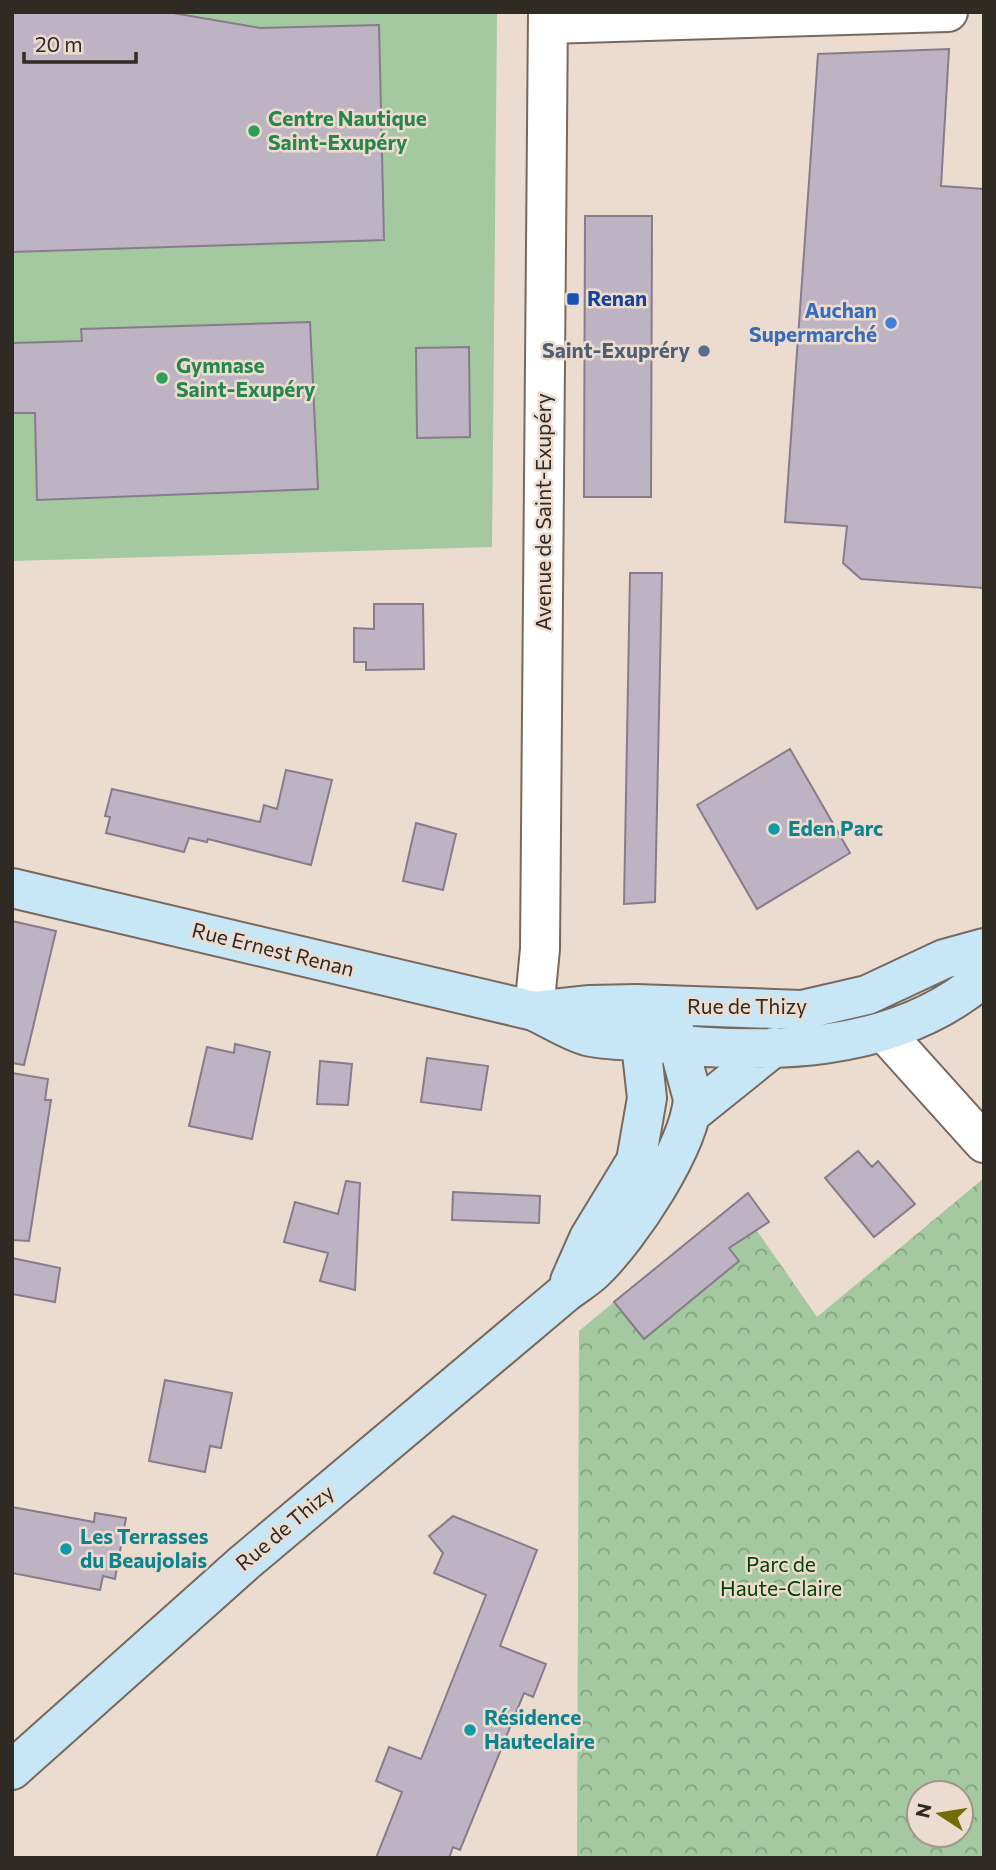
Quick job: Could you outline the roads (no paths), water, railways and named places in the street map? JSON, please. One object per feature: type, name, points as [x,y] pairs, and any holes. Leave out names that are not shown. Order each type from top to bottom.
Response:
[{"type":"main road","name":"Rue Ernest Renan","points":[[12,888],[534,1012],[587,1036],[660,1043]]},
{"type":"main road","name":"Rue de Thizy","points":[[12,1770],[244,1563],[565,1293],[593,1273],[611,1253],[663,1180],[692,1113],[693,1099],[660,1043],[652,1006],[802,1010],[867,995],[944,959],[984,948]]},
{"type":"main road","name":"Rue de Thizy","points":[[660,1043],[808,1048],[884,1032],[961,996],[984,976]]},
{"type":"main road","name":"Rue Ernest Renan","points":[[534,1012],[590,1005],[652,1006]]},
{"type":"main road","name":"Rue de Thizy","points":[[565,1293],[589,1238],[636,1161],[660,1043]]},
{"type":"main road","points":[[692,1113],[774,1047]]},
{"type":"street","points":[[548,18],[948,12]]},
{"type":"street","name":"Avenue de Saint-Exupéry","points":[[534,1012],[540,949],[548,18]]},
{"type":"street","points":[[884,1032],[984,1143]]},
{"type":"place","name":"Centre Nautique Saint-Exupéry","points":[[254,131]]},
{"type":"place","name":"Renan","points":[[573,299]]},
{"type":"place","name":"Auchan Supermarché","points":[[891,323]]},
{"type":"place","name":"Saint-Exupréry","points":[[704,351]]},
{"type":"place","name":"Gymnase Saint-Exupéry","points":[[162,378]]},
{"type":"place","name":"Eden Parc","points":[[774,829]]},
{"type":"place","name":"Les Terrasses du Beaujolais","points":[[66,1549]]},
{"type":"place","name":"Résidence Hauteclaire","points":[[470,1730]]},
{"type":"park label","name":"Parc de Haute-Claire","points":[[781,1577]]}]
